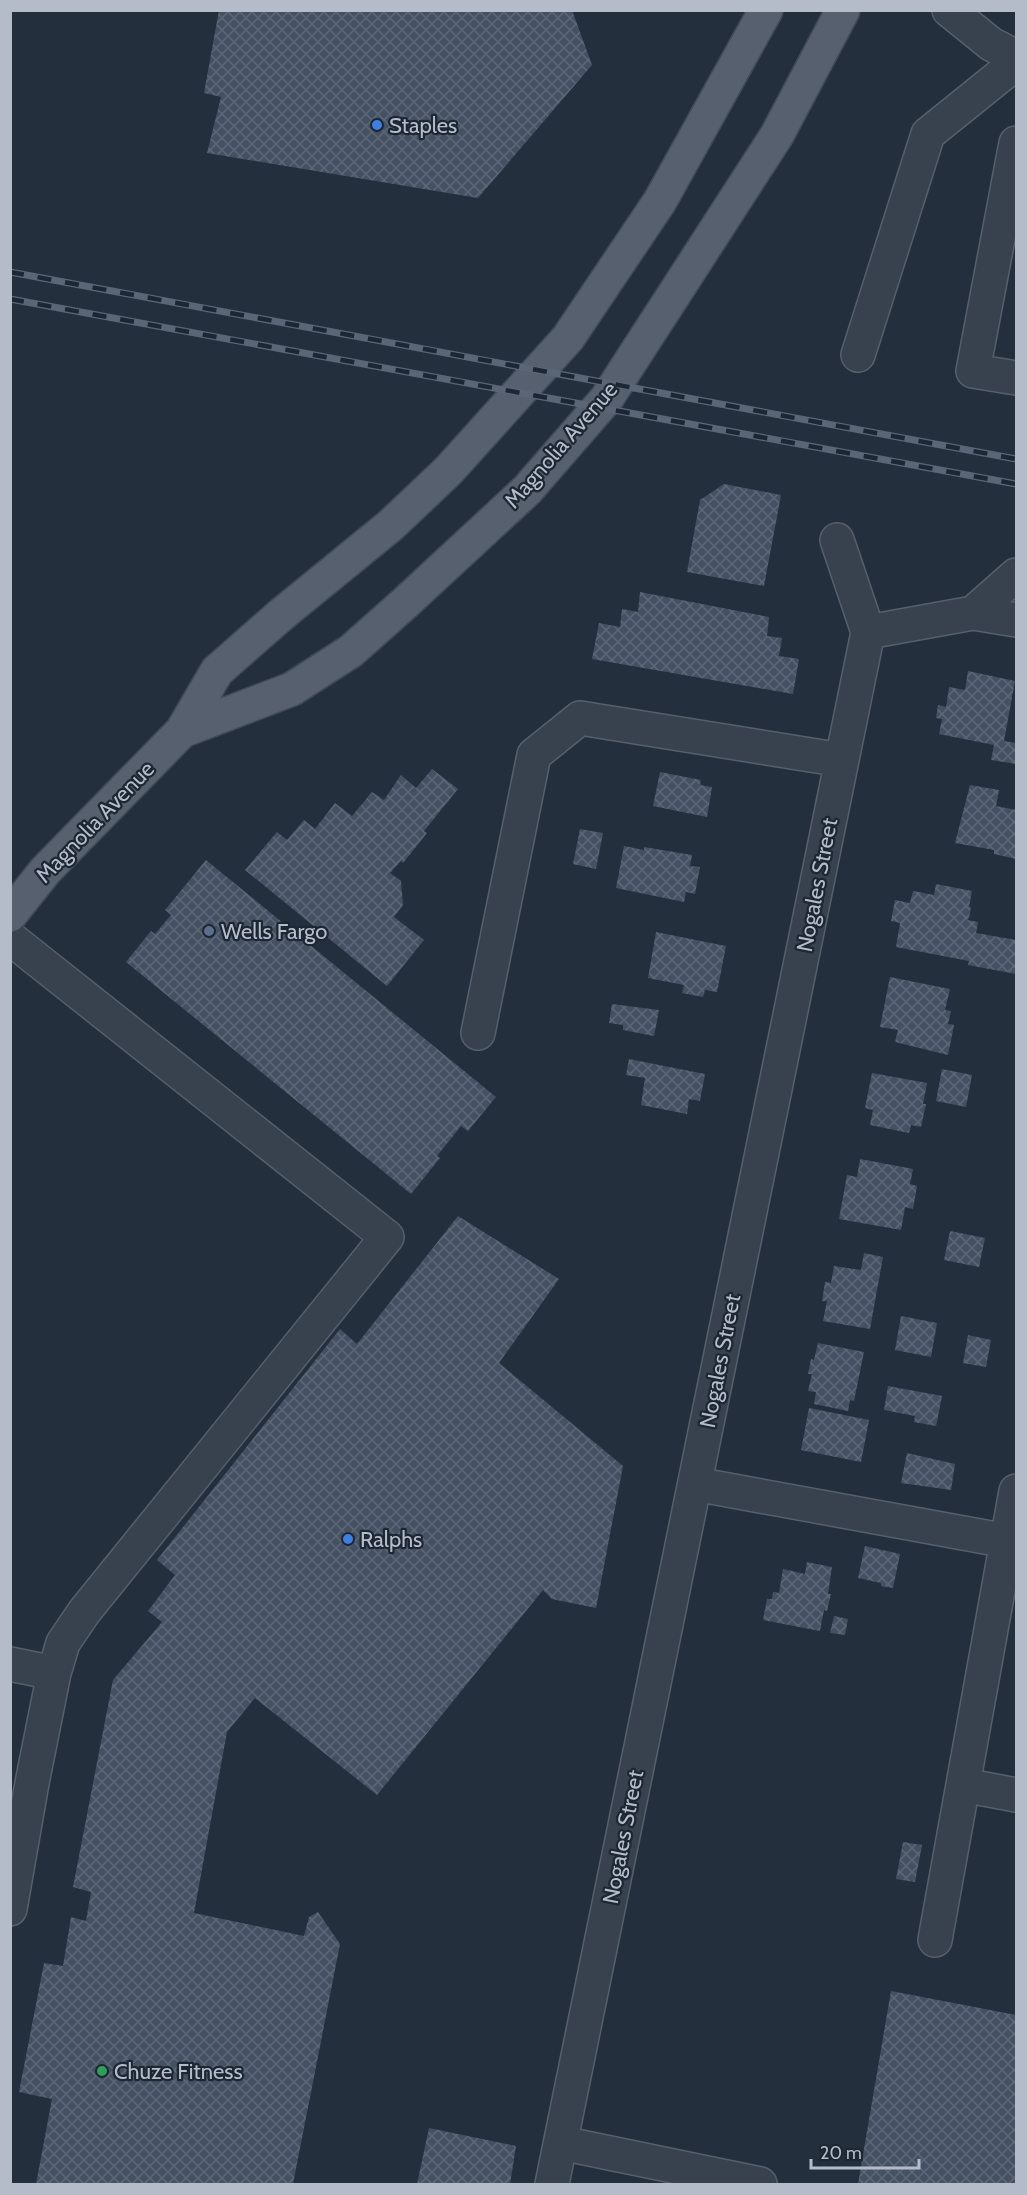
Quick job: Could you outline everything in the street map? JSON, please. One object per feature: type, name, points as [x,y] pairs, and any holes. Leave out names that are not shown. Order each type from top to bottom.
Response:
[{"type":"main road","name":"Magnolia Avenue","points":[[10,915],[45,871],[182,731],[217,671],[282,614],[391,525],[448,471],[568,338],[660,201],[766,10]]},
{"type":"main road","name":"Magnolia Avenue","points":[[182,731],[292,689],[351,651],[527,490],[608,398],[777,135],[843,10]]},
{"type":"street","points":[[949,10],[991,44],[1017,57]]},
{"type":"street","points":[[858,355],[928,134],[1017,63]]},
{"type":"street","points":[[1017,143],[973,371],[1017,378]]},
{"type":"street","points":[[837,540],[868,632],[973,614],[1017,620]]},
{"type":"street","points":[[973,614],[1017,575]]},
{"type":"street","name":"Nogales Street","points":[[552,2184],[868,632]]},
{"type":"street","points":[[478,1033],[534,755],[580,718],[842,760]]},
{"type":"street","points":[[10,938],[387,1237],[79,1619],[63,1643],[54,1673],[32,1783],[10,1909]]},
{"type":"street","points":[[695,1484],[1007,1541]]},
{"type":"street","points":[[935,1940],[1017,1491]]},
{"type":"street","points":[[10,1664],[54,1673]]},
{"type":"street","points":[[963,1785],[1017,1795]]},
{"type":"street","points":[[561,2144],[760,2184]]},
{"type":"building","name":"Staples","points":[[219,10],[572,10],[592,65],[478,198],[207,153],[221,97],[204,93]]},
{"type":"building","points":[[724,484],[781,495],[764,586],[687,572],[700,500]]},
{"type":"building","points":[[640,592],[769,617],[767,636],[782,638],[779,656],[799,659],[793,694],[592,659],[599,623],[620,627],[622,609],[638,612]]},
{"type":"building","points":[[968,671],[1015,681],[1004,741],[1016,743],[1016,764],[991,760],[994,745],[939,734],[942,719],[936,718],[938,705],[946,707],[949,687],[965,690]]},
{"type":"building","points":[[432,769],[458,789],[424,831],[427,833],[403,863],[401,861],[390,873],[401,881],[403,905],[394,917],[424,940],[387,986],[245,870],[277,832],[287,840],[304,820],[315,829],[335,803],[352,816],[372,792],[384,800],[401,775],[416,788]]},
{"type":"building","points":[[660,772],[701,780],[700,785],[712,787],[707,817],[653,806]]},
{"type":"building","points":[[970,785],[999,790],[996,806],[1016,810],[1016,859],[994,854],[994,850],[955,843]]},
{"type":"building","points":[[580,829],[603,833],[596,869],[573,864]]},
{"type":"building","points":[[624,846],[692,855],[690,866],[700,867],[695,894],[686,892],[684,902],[616,888]]},
{"type":"building","points":[[206,860],[496,1097],[468,1131],[461,1126],[437,1156],[440,1158],[411,1194],[126,962],[151,931],[155,934],[171,915],[165,910]]},
{"type":"building","points":[[936,884],[972,891],[967,920],[978,922],[976,933],[1016,940],[1016,974],[968,965],[969,961],[896,947],[900,923],[891,921],[895,900],[910,903],[913,891],[934,895]]},
{"type":"building","points":[[656,932],[726,946],[717,992],[705,990],[703,997],[682,993],[684,985],[648,978]]},
{"type":"building","points":[[890,977],[950,989],[945,1010],[951,1011],[948,1024],[954,1025],[948,1055],[895,1042],[898,1030],[880,1027]]},
{"type":"building","points":[[612,1004],[659,1010],[654,1036],[623,1030],[623,1025],[609,1023]]},
{"type":"building","points":[[629,1059],[705,1074],[700,1101],[689,1099],[687,1114],[641,1105],[645,1078],[626,1075]]},
{"type":"building","points":[[942,1069],[972,1075],[966,1107],[936,1101]]},
{"type":"building","points":[[872,1073],[927,1083],[923,1104],[926,1104],[921,1127],[911,1125],[909,1133],[870,1125],[873,1110],[865,1108]]},
{"type":"building","points":[[860,1159],[913,1169],[910,1184],[917,1186],[913,1209],[905,1207],[901,1230],[839,1219],[847,1175],[857,1177]]},
{"type":"building","points":[[458,1216],[559,1279],[499,1363],[623,1466],[596,1608],[552,1599],[543,1590],[377,1795],[255,1698],[227,1732],[194,1913],[304,1936],[309,1917],[318,1912],[340,1944],[293,2184],[36,2184],[52,2099],[19,2092],[44,1963],[63,1966],[71,1917],[86,1921],[91,1892],[73,1887],[113,1680],[162,1622],[148,1611],[175,1575],[157,1560],[340,1329],[357,1344]]},
{"type":"building","points":[[950,1231],[985,1238],[979,1267],[944,1260]]},
{"type":"building","points":[[864,1253],[883,1257],[870,1329],[823,1321],[827,1301],[822,1301],[825,1282],[831,1283],[834,1266],[861,1270]]},
{"type":"building","points":[[901,1316],[937,1323],[931,1357],[895,1350]]},
{"type":"building","points":[[968,1335],[991,1340],[986,1367],[963,1363]]},
{"type":"building","points":[[818,1343],[864,1352],[854,1401],[850,1400],[848,1411],[814,1404],[816,1392],[808,1391],[812,1374],[808,1374],[811,1359],[814,1360]]},
{"type":"building","points":[[888,1386],[942,1396],[936,1426],[914,1422],[915,1416],[884,1410]]},
{"type":"building","points":[[809,1408],[869,1420],[861,1462],[801,1450]]},
{"type":"building","points":[[907,1453],[955,1464],[951,1490],[901,1483]]},
{"type":"building","points":[[865,1546],[900,1554],[893,1588],[858,1578]]},
{"type":"building","points":[[807,1562],[832,1567],[828,1594],[831,1594],[827,1611],[824,1610],[820,1631],[763,1620],[767,1599],[772,1599],[773,1592],[779,1593],[783,1569],[805,1574]]},
{"type":"building","points":[[834,1616],[848,1619],[845,1635],[830,1633]]},
{"type":"building","points":[[903,1842],[922,1845],[915,1882],[896,1879]]},
{"type":"building","points":[[891,1991],[1016,2015],[1016,2184],[858,2184]]},
{"type":"building","points":[[429,2128],[516,2146],[510,2184],[417,2184]]},
{"type":"railway","points":[[10,272],[1016,459]]},
{"type":"railway","points":[[10,299],[1016,484]]},
{"type":"place","name":"Staples","points":[[377,125]]},
{"type":"place","name":"Wells Fargo","points":[[209,931]]},
{"type":"place","name":"Ralphs","points":[[348,1539]]},
{"type":"place","name":"Chuze Fitness","points":[[102,2071]]}]
